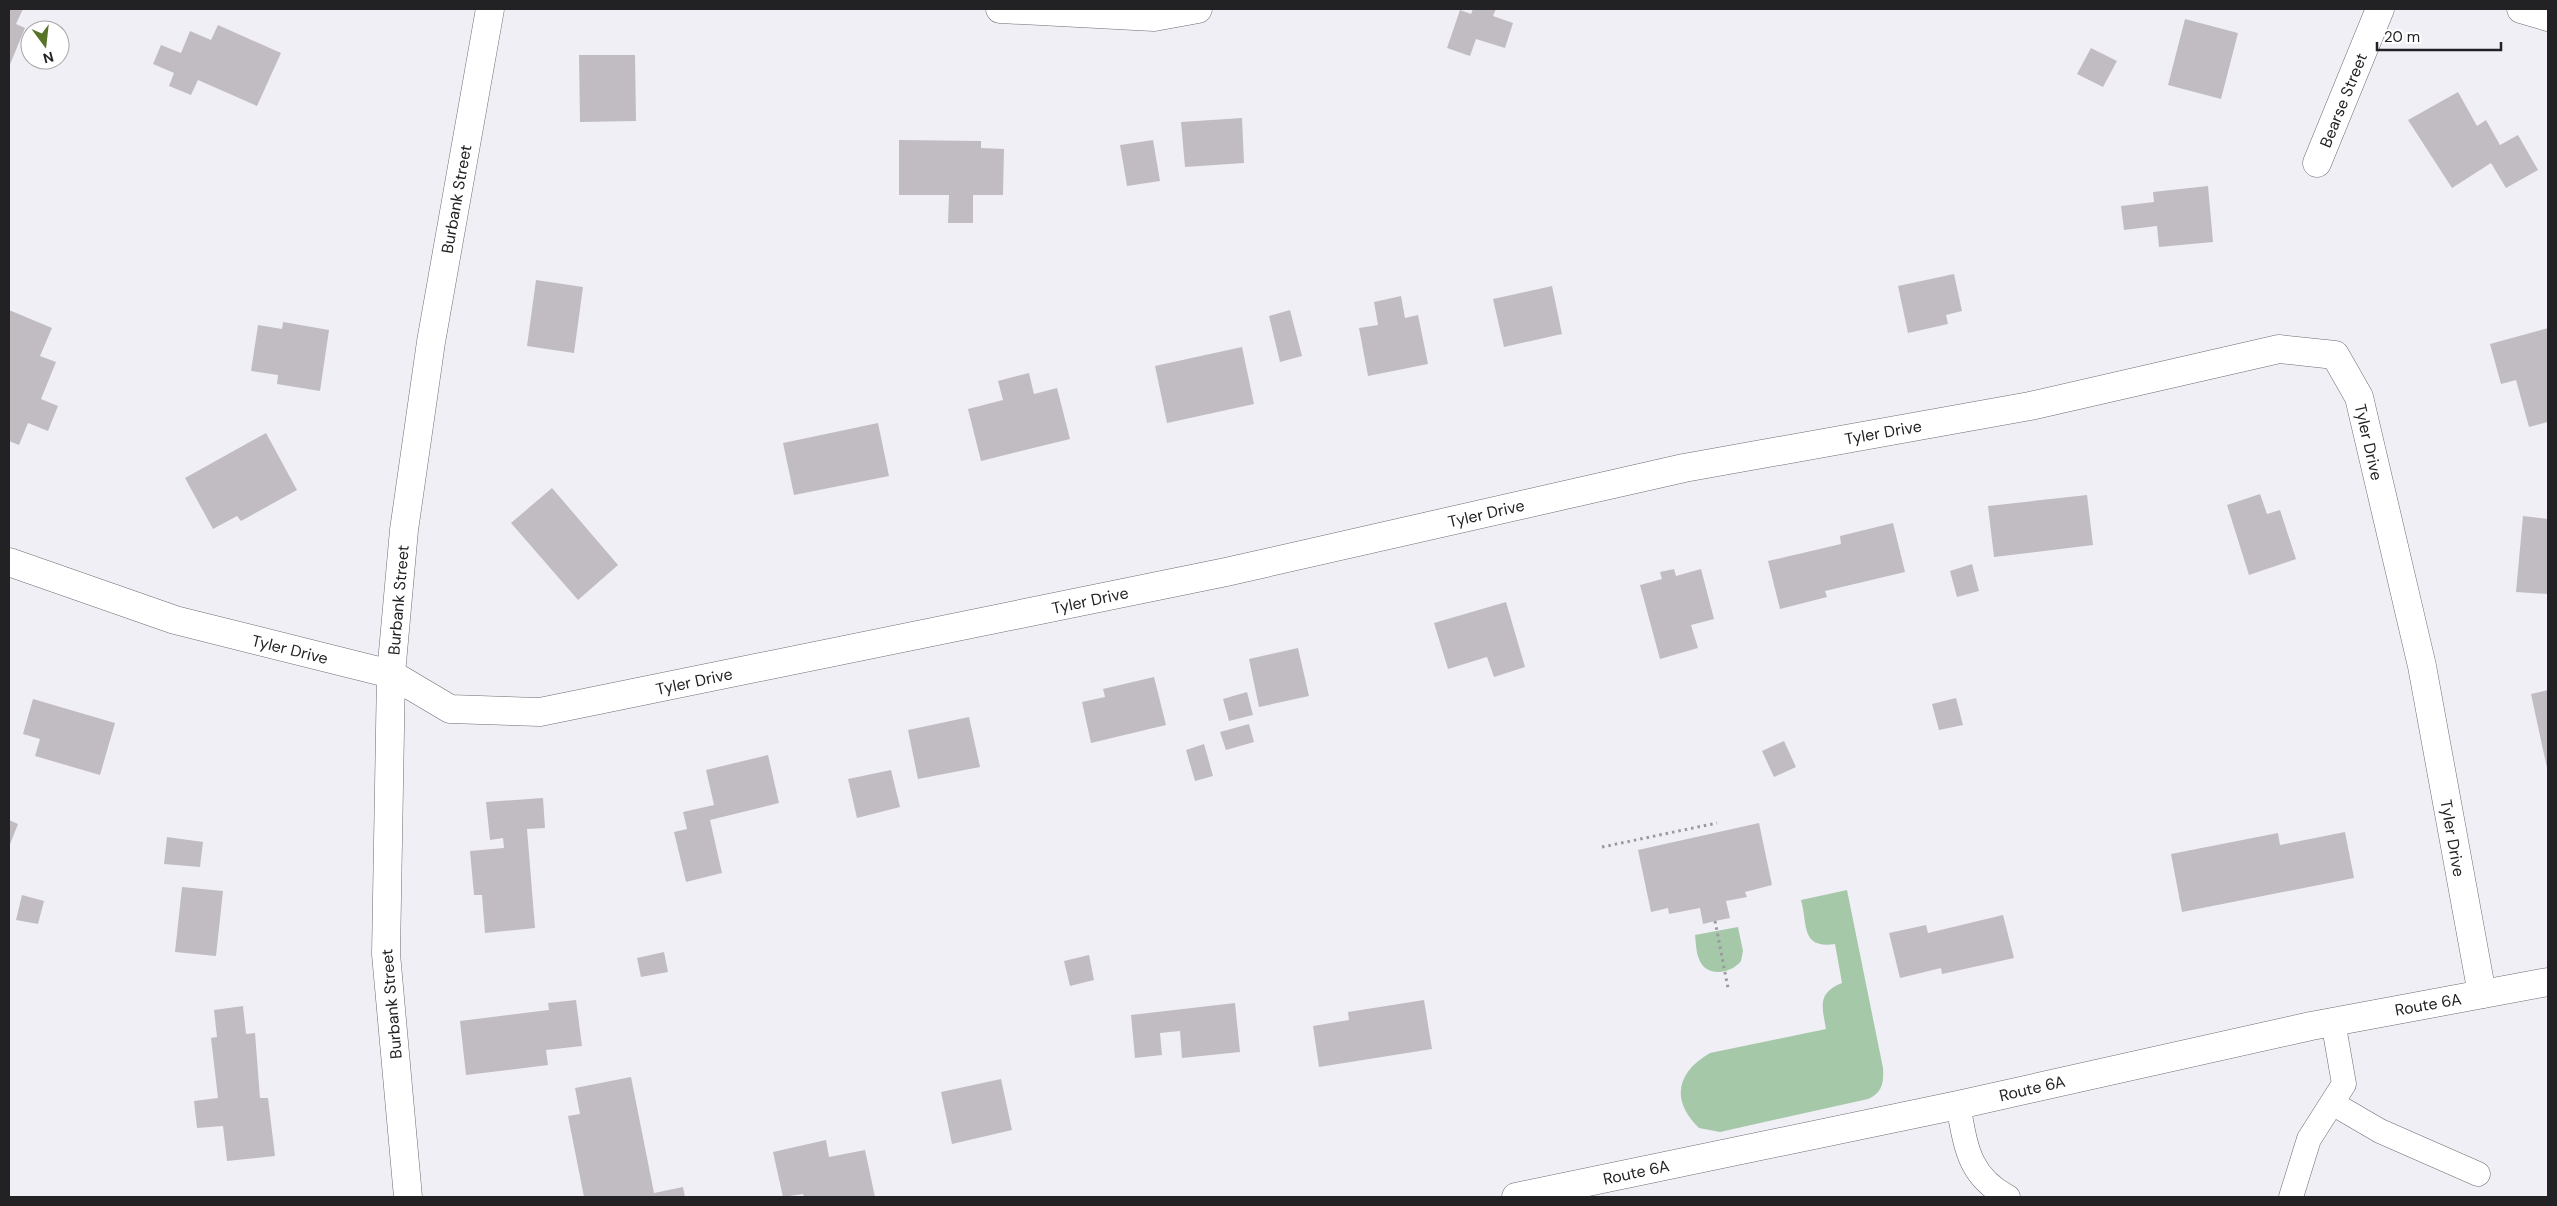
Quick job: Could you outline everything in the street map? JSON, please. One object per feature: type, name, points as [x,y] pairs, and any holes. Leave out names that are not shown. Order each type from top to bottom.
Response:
[{"type":"street","name":"Burbank Street","points":[[408,1197],[386,954],[391,674],[404,530],[431,342],[490,9]]},
{"type":"street","points":[[1000,9],[1154,17],[1198,9]]},
{"type":"street","name":"Bearse Street","points":[[2317,164],[2380,9]]},
{"type":"street","points":[[2521,9],[2548,17]]},
{"type":"street","name":"Tyler Drive","points":[[9,562],[175,620],[391,674],[450,709],[540,712],[1226,572],[1684,468],[2030,406],[2279,349],[2334,355],[2359,396],[2422,666],[2482,994]]},
{"type":"street","name":"Route 6A","points":[[1516,1197],[1958,1105],[2333,1022],[2548,982]]},
{"type":"lane","points":[[2291,1197],[2309,1139],[2344,1084],[2333,1022]]},
{"type":"lane","points":[[2332,1103],[2380,1131],[2478,1174]]},
{"type":"lane","points":[[1958,1105],[1967,1151],[1979,1175],[1994,1189],[2008,1197]]},
{"type":"path","points":[[1602,847],[1717,823]]},
{"type":"path","points":[[1716,921],[1728,988]]},
{"type":"green space","points":[[1847,890],[1883,1068],[1883,1078],[1879,1091],[1868,1099],[1720,1132],[1699,1128],[1690,1118],[1684,1107],[1681,1087],[1690,1069],[1699,1061],[1710,1053],[1826,1029],[1823,1001],[1828,991],[1842,983],[1835,944],[1824,945],[1816,943],[1811,939],[1806,926],[1801,900]]},
{"type":"green space","points":[[1738,927],[1743,951],[1741,961],[1731,969],[1719,972],[1707,969],[1702,965],[1698,956],[1695,935]]},
{"type":"building","points":[[9,9],[23,9],[16,24],[20,26],[20,40],[9,67]]},
{"type":"building","points":[[1473,9],[1496,9],[1493,16],[1513,23],[1505,48],[1476,39],[1470,56],[1447,48],[1460,10],[1471,14]]},
{"type":"building","points":[[2185,19],[2238,33],[2221,99],[2168,85]]},
{"type":"building","points":[[218,25],[281,53],[257,106],[198,80],[191,95],[169,86],[174,73],[153,64],[161,45],[181,53],[190,31],[211,40]]},
{"type":"building","points":[[2091,48],[2117,61],[2103,87],[2077,74]]},
{"type":"building","points":[[579,55],[635,55],[636,121],[580,122]]},
{"type":"building","points":[[2458,92],[2477,126],[2486,120],[2500,145],[2518,135],[2538,170],[2506,188],[2491,163],[2452,188],[2408,120]]},
{"type":"building","points":[[1242,118],[1244,163],[1185,167],[1181,122]]},
{"type":"building","points":[[899,140],[981,141],[981,148],[1004,149],[1003,195],[973,195],[973,223],[948,223],[949,195],[899,195]]},
{"type":"building","points":[[1153,140],[1160,181],[1127,186],[1120,145]]},
{"type":"building","points":[[2208,186],[2213,242],[2159,247],[2157,226],[2124,230],[2121,206],[2154,202],[2153,192]]},
{"type":"building","points":[[1954,274],[1962,311],[1946,315],[1948,324],[1908,333],[1898,286]]},
{"type":"building","points":[[536,280],[583,287],[574,353],[527,346]]},
{"type":"building","points":[[1552,286],[1562,334],[1504,347],[1493,299]]},
{"type":"building","points":[[1401,296],[1405,318],[1418,315],[1428,364],[1368,376],[1359,328],[1378,325],[1374,302]]},
{"type":"building","points":[[9,310],[52,328],[40,356],[56,362],[41,399],[58,406],[48,431],[28,423],[19,445],[9,441]]},
{"type":"building","points":[[1290,310],[1302,356],[1280,362],[1269,316]]},
{"type":"building","points":[[283,322],[329,330],[320,391],[277,384],[278,375],[251,371],[258,325],[282,329]]},
{"type":"building","points":[[2548,328],[2548,422],[2529,427],[2516,380],[2501,384],[2490,344]]},
{"type":"building","points":[[1242,347],[1254,404],[1167,423],[1155,366]]},
{"type":"building","points":[[1029,373],[1034,394],[1057,388],[1070,439],[981,461],[968,409],[1003,400],[998,381]]},
{"type":"building","points":[[878,423],[889,476],[794,495],[783,443]]},
{"type":"building","points":[[266,433],[297,490],[241,521],[237,516],[213,529],[185,478]]},
{"type":"building","points":[[552,488],[618,565],[578,600],[511,523]]},
{"type":"building","points":[[2260,494],[2267,514],[2280,510],[2296,559],[2249,575],[2227,505]]},
{"type":"building","points":[[2087,495],[2093,545],[1994,557],[1988,506]]},
{"type":"building","points":[[2523,516],[2548,519],[2548,594],[2516,592]]},
{"type":"building","points":[[1893,523],[1905,572],[1825,591],[1827,597],[1780,609],[1768,561],[1841,544],[1840,536]]},
{"type":"building","points":[[1972,564],[1979,591],[1957,597],[1950,571]]},
{"type":"building","points":[[1674,569],[1676,576],[1701,569],[1714,619],[1691,625],[1698,648],[1660,659],[1640,585],[1662,579],[1660,572]]},
{"type":"building","points":[[1506,602],[1525,667],[1494,677],[1487,657],[1448,669],[1434,623]]},
{"type":"building","points":[[1298,648],[1309,696],[1259,707],[1249,659]]},
{"type":"building","points":[[1154,677],[1166,725],[1091,743],[1082,702],[1105,697],[1103,689]]},
{"type":"building","points":[[2548,690],[2548,768],[2547,768],[2531,694]]},
{"type":"building","points":[[1247,692],[1253,715],[1229,721],[1223,699]]},
{"type":"building","points":[[1956,698],[1963,725],[1939,730],[1932,704]]},
{"type":"building","points":[[33,699],[115,723],[100,775],[35,756],[40,739],[23,734]]},
{"type":"building","points":[[969,717],[980,767],[918,779],[908,730]]},
{"type":"building","points":[[1249,724],[1254,742],[1226,750],[1220,732]]},
{"type":"building","points":[[1784,741],[1796,767],[1774,777],[1762,751]]},
{"type":"building","points":[[1204,744],[1213,776],[1195,781],[1186,750]]},
{"type":"building","points":[[768,755],[779,803],[710,820],[722,873],[686,882],[674,832],[687,829],[683,812],[714,805],[706,770]]},
{"type":"building","points":[[891,770],[900,807],[857,818],[848,779]]},
{"type":"building","points":[[543,798],[545,828],[527,829],[535,928],[485,933],[482,895],[474,895],[470,851],[504,848],[503,838],[490,840],[486,802]]},
{"type":"building","points":[[9,820],[18,824],[9,847]]},
{"type":"building","points":[[1759,823],[1772,885],[1745,892],[1747,897],[1726,901],[1730,918],[1703,924],[1700,908],[1669,914],[1668,908],[1651,912],[1638,850]]},
{"type":"building","points":[[2345,832],[2354,878],[2182,912],[2171,854],[2278,833],[2280,845]]},
{"type":"building","points":[[167,837],[203,842],[200,867],[164,864]]},
{"type":"building","points":[[182,887],[223,891],[216,956],[175,952]]},
{"type":"building","points":[[22,895],[44,901],[38,924],[16,920]]},
{"type":"building","points":[[2003,915],[2014,958],[1942,974],[1941,968],[1900,978],[1889,933],[1926,925],[1928,933]]},
{"type":"building","points":[[664,952],[668,972],[641,977],[637,958]]},
{"type":"building","points":[[1089,955],[1094,980],[1070,986],[1064,961]]},
{"type":"building","points":[[576,1000],[582,1046],[546,1050],[548,1065],[466,1075],[460,1021],[549,1010],[548,1003]]},
{"type":"building","points":[[1424,1000],[1432,1049],[1319,1067],[1313,1026],[1349,1020],[1348,1012]]},
{"type":"building","points":[[1235,1003],[1240,1052],[1182,1058],[1180,1031],[1160,1033],[1162,1055],[1135,1058],[1131,1015]]},
{"type":"building","points":[[243,1006],[246,1034],[255,1033],[260,1098],[268,1098],[275,1156],[227,1161],[223,1126],[197,1128],[194,1101],[218,1098],[211,1038],[217,1037],[214,1010]]},
{"type":"building","points":[[631,1077],[654,1193],[683,1187],[685,1197],[584,1197],[568,1116],[580,1114],[575,1088]]},
{"type":"building","points":[[1001,1079],[1012,1130],[952,1144],[941,1092]]},
{"type":"building","points":[[826,1140],[829,1157],[865,1150],[875,1197],[804,1197],[803,1194],[783,1197],[773,1152]]}]
